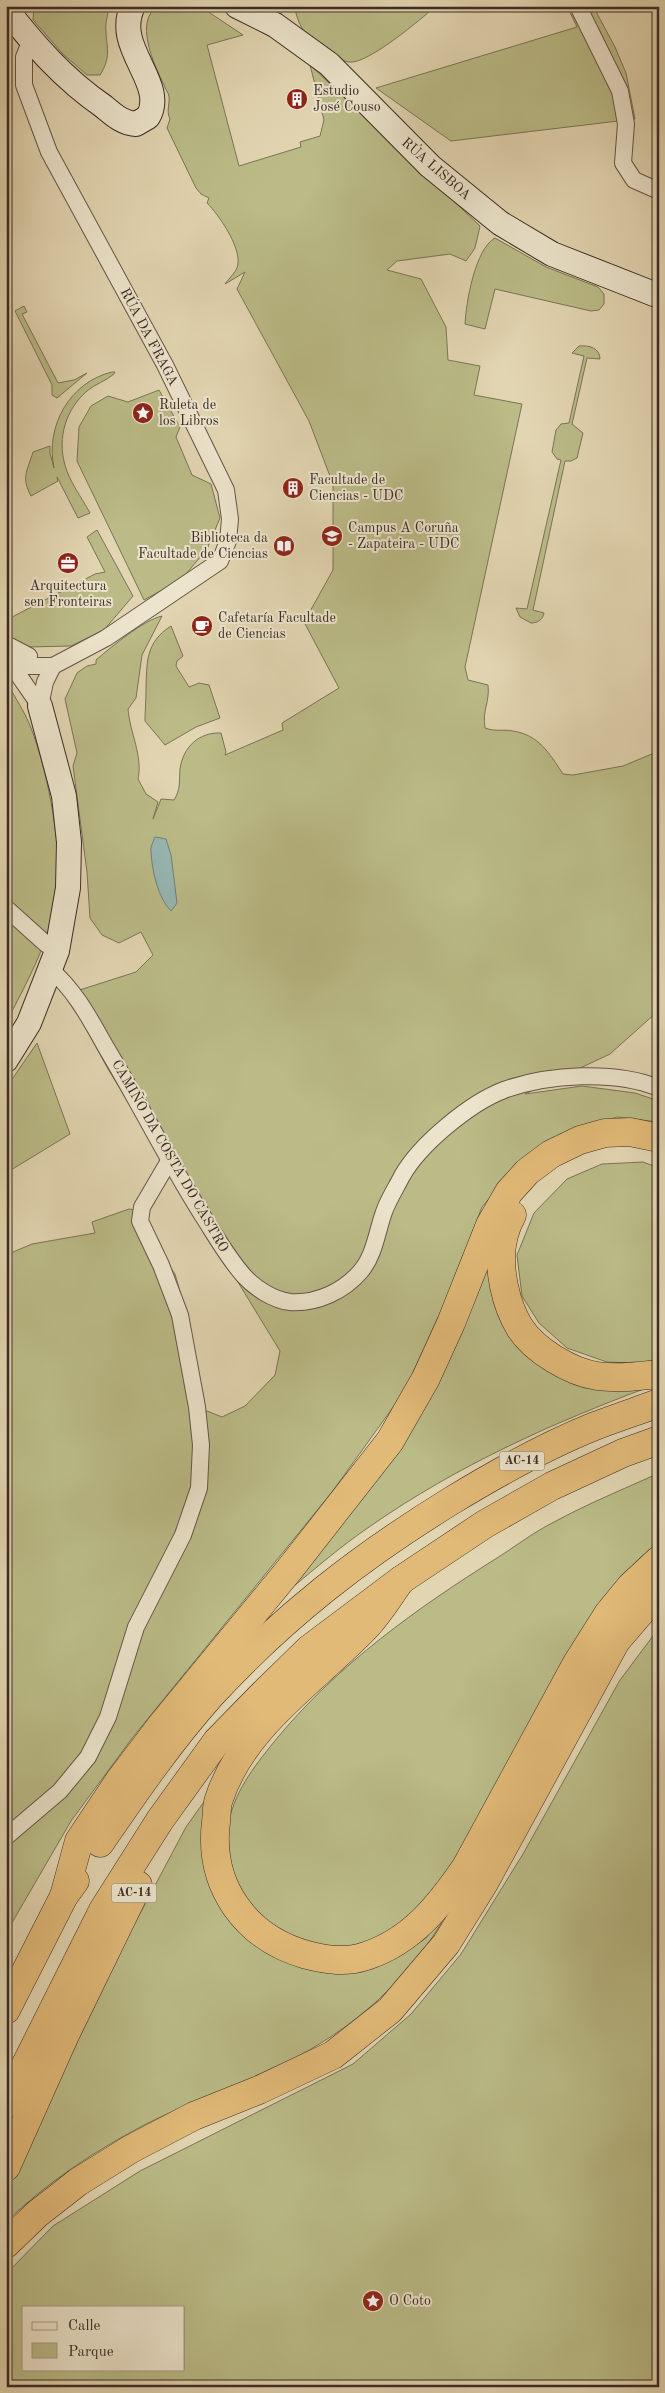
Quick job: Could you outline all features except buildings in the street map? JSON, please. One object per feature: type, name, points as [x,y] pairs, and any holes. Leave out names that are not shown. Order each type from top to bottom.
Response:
[{"type":"highway","points":[[64,1896],[79,1841],[119,1782],[160,1727],[301,1555],[390,1441],[426,1378],[452,1323],[490,1226],[509,1192],[527,1172],[543,1160],[580,1140],[605,1133],[630,1132],[659,1138]]},
{"type":"highway","points":[[659,1151],[609,1146],[584,1152],[558,1164],[538,1179],[520,1198],[507,1223],[501,1249],[502,1276],[508,1304],[521,1329],[539,1348],[568,1367],[596,1376],[628,1378],[659,1374]]},
{"type":"highway","name":"AC-14","points":[[6,2010],[64,1896],[154,1766],[211,1696],[275,1630],[334,1580],[394,1536],[503,1470],[594,1427],[659,1403]]},
{"type":"highway","name":"AC-14","points":[[6,2104],[102,1910],[160,1820],[217,1741],[309,1649],[400,1580],[485,1524],[552,1486],[623,1453],[659,1440]]},
{"type":"highway","points":[[400,1580],[368,1625],[280,1707],[257,1734],[234,1765],[218,1800],[214,1839],[220,1879],[235,1907],[252,1926],[286,1949],[332,1961],[365,1956],[396,1943],[424,1922],[445,1897],[466,1867],[578,1662],[608,1614],[631,1586],[659,1560]]},
{"type":"highway","points":[[6,2244],[37,2214],[78,2182],[123,2154],[194,2116],[259,2090],[332,2055],[390,2010],[446,1944],[484,1884],[616,1641],[659,1591]]},
{"type":"highway","name":"AC-14","points":[[6,2167],[65,2035],[128,1903],[181,1813],[262,1713],[302,1672],[309,1649]]},
{"type":"street","points":[[6,9],[65,77],[121,120],[136,124],[148,117],[152,104],[149,86],[128,35],[128,19],[133,6]]},
{"type":"street","name":"RÚA LISBOA","points":[[237,6],[275,25],[329,64],[430,166],[500,223],[552,254],[659,296]]},
{"type":"street","points":[[578,6],[620,91],[626,124],[623,163],[634,180],[659,192]]},
{"type":"street","name":"RÚA DA FRAGA","points":[[6,657],[28,666],[53,666],[114,633],[220,562],[228,540],[230,519],[226,490],[197,429],[50,152],[24,85],[24,58],[31,40]]},
{"type":"street","name":"RÚA DA FRAGA","points":[[6,644],[26,656],[74,655]]},
{"type":"street","name":"RÚA DA FRAGA","points":[[6,657],[40,706]]},
{"type":"street","points":[[6,1060],[29,1023],[54,960],[68,888],[69,842],[64,796],[40,706],[45,682],[53,666]]},
{"type":"street","name":"CAMIÑO DA COSTA DO CASTRO","points":[[6,908],[46,944],[68,987],[81,1004],[142,1107],[170,1161],[230,1258],[245,1277],[261,1291],[288,1302],[314,1302],[342,1288],[362,1270],[374,1246],[384,1211],[404,1174],[428,1143],[465,1113],[504,1091],[542,1081],[585,1076],[616,1077],[644,1082],[659,1088]]},
{"type":"street","points":[[6,1837],[60,1792],[88,1757],[108,1716],[136,1627],[183,1535],[199,1488],[201,1445],[197,1407],[180,1315],[161,1265],[140,1221],[142,1207],[170,1161]]},
{"type":"green space","points":[[36,6],[109,6],[106,25],[107,58],[100,75],[87,75],[63,54],[33,20]]},
{"type":"green space","points":[[159,6],[201,7],[243,35],[207,45],[239,166],[301,147],[300,142],[320,136],[324,120],[310,65],[480,226],[475,248],[466,261],[450,254],[397,261],[387,270],[421,279],[446,327],[448,360],[480,366],[474,395],[522,404],[465,667],[468,680],[488,685],[488,697],[484,716],[485,728],[513,731],[530,736],[542,746],[563,774],[573,775],[623,766],[659,751],[659,1007],[657,1012],[610,1054],[525,1094],[582,1086],[635,1093],[659,1101],[659,1122],[617,1117],[560,1134],[518,1165],[482,1207],[444,1304],[404,1392],[332,1492],[133,1737],[71,1821],[6,1933],[6,1255],[32,1244],[95,1233],[92,1222],[129,1209],[146,1212],[157,1248],[175,1274],[190,1326],[202,1409],[222,1417],[245,1406],[275,1375],[280,1351],[108,1069],[67,994],[136,972],[153,955],[141,932],[119,943],[102,935],[90,918],[87,872],[73,766],[77,753],[65,699],[77,673],[87,666],[96,664],[96,660],[137,628],[162,616],[142,655],[136,698],[128,709],[138,753],[138,779],[146,794],[158,802],[153,819],[161,799],[174,800],[179,789],[182,761],[193,742],[206,735],[221,733],[226,752],[225,755],[283,730],[282,723],[339,688],[304,622],[333,570],[333,484],[309,421],[237,289],[245,272],[225,284],[238,266],[236,248],[223,223],[207,203],[209,198],[201,194],[196,188],[167,128],[170,119],[168,114],[169,96],[151,55],[147,31],[147,21],[151,12]]},
{"type":"green space","points":[[294,6],[436,6],[380,49],[357,61],[349,62],[337,58],[305,32],[297,17]]},
{"type":"green space","points":[[567,6],[593,6],[615,47],[626,73],[635,119],[451,141],[376,88],[577,27]]},
{"type":"green space","points":[[495,238],[546,267],[598,287],[604,294],[604,304],[599,310],[591,311],[495,289],[485,329],[465,324],[467,303],[477,265],[488,244]]},
{"type":"green space","points":[[24,306],[27,312],[22,314],[58,383],[74,380],[87,373],[57,398],[52,395],[52,385],[15,311]]},
{"type":"green space","points":[[579,346],[593,348],[600,355],[600,359],[587,358],[572,424],[583,433],[577,458],[565,461],[533,610],[544,613],[539,621],[531,623],[520,617],[516,608],[527,609],[561,460],[557,459],[552,452],[556,430],[561,424],[569,423],[584,356],[572,353]]},
{"type":"green space","points":[[115,372],[80,398],[65,425],[62,445],[65,465],[90,513],[78,518],[57,477],[58,481],[31,496],[26,484],[26,474],[33,452],[50,446],[54,468],[53,437],[57,422],[64,408],[84,385],[97,377]]},
{"type":"green space","points":[[159,390],[180,427],[176,437],[192,475],[211,484],[220,518],[207,549],[181,580],[144,600],[77,461],[79,427],[91,406],[108,396],[128,402]]},
{"type":"green space","points":[[97,530],[133,596],[104,630],[71,646],[27,647],[7,637],[6,623],[14,616],[95,574],[105,572],[87,537]]},
{"type":"green space","points":[[171,626],[183,656],[177,661],[176,666],[189,687],[199,683],[209,685],[220,718],[196,727],[165,745],[145,721],[147,662],[156,639]]},
{"type":"green space","points":[[6,681],[26,716],[43,767],[57,840],[58,885],[56,904],[47,935],[35,965],[6,1023]]},
{"type":"green space","points":[[37,1043],[70,1134],[6,1173],[6,1088]]},
{"type":"green space","points":[[643,1162],[659,1168],[659,1364],[607,1362],[567,1348],[539,1323],[522,1296],[517,1255],[534,1213],[567,1179],[602,1164]]},
{"type":"green space","points":[[489,1248],[512,1334],[649,1387],[577,1415],[471,1465],[404,1504],[360,1534],[277,1600],[331,1533]]},
{"type":"green space","points":[[659,1473],[659,1545],[652,1549],[444,1880],[426,1901],[395,1930],[371,1943],[349,1947],[324,1947],[307,1944],[292,1938],[263,1918],[241,1889],[233,1873],[228,1856],[227,1838],[229,1821],[232,1809],[248,1776],[262,1756],[302,1710],[353,1661],[380,1639],[467,1577],[567,1515]]},
{"type":"green space","points":[[659,1628],[659,2387],[6,2387],[6,2274],[53,2226],[140,2171],[353,2064],[411,2014],[461,1954],[523,1854],[620,1680]]},
{"type":"green space","points":[[213,1789],[205,1832],[266,1951],[400,1956],[426,1938],[447,1913],[416,1960],[398,1981],[378,2000],[334,2035],[285,2063],[163,2116],[127,2134],[72,2168],[6,2222],[6,2189],[133,1927],[186,1827]]},
{"type":"water","points":[[155,837],[166,839],[171,855],[177,903],[171,911],[166,906],[159,892],[154,876],[151,850]]},
{"type":"place","name":"Estudio José Couso","points":[[297,99]]},
{"type":"place","name":"Ruleta de los Libros","points":[[143,413]]},
{"type":"place","name":"Facultade de Ciencias - UDC","points":[[293,488]]},
{"type":"place","name":"Campus A Coruña - Zapateira - UDC","points":[[332,536]]},
{"type":"place","name":"Biblioteca da Facultade de Ciencias","points":[[284,546]]},
{"type":"place","name":"Arquitectura sen Fronteiras","points":[[68,563]]},
{"type":"place","name":"Cafetaría Facultade de Ciencias","points":[[202,626]]},
{"type":"place","name":"O Coto","points":[[373,2301]]}]
